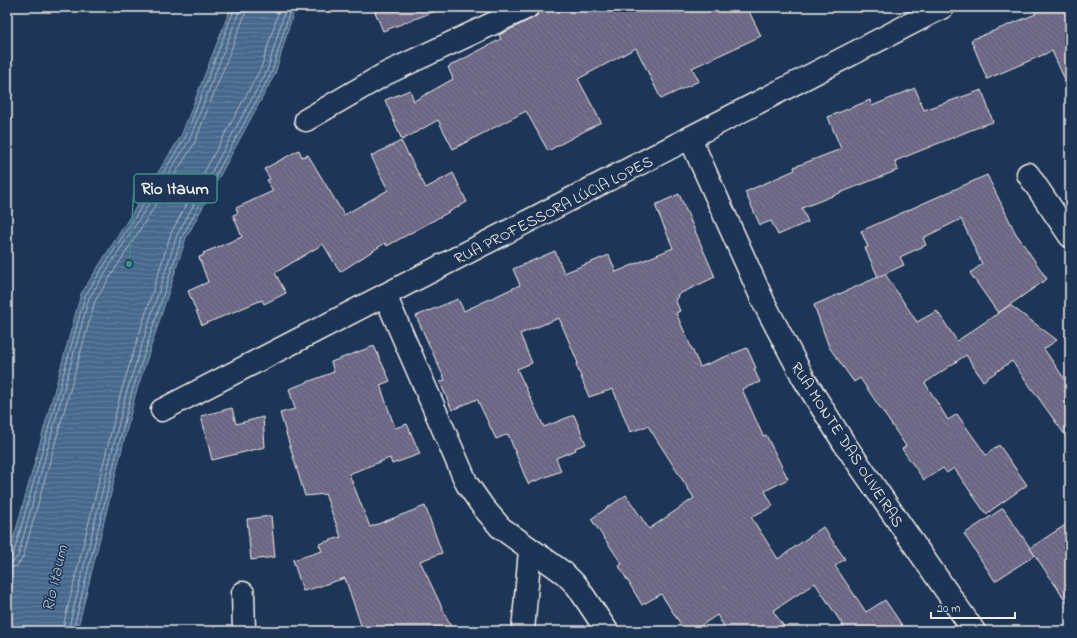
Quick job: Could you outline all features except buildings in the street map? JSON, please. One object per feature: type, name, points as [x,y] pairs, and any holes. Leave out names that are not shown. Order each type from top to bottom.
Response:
[{"type":"street","points":[[306,120],[385,74],[528,7]]},
{"type":"street","name":"RUA PROFESSORA LÚCIA LOPES","points":[[162,410],[943,7]]},
{"type":"street","name":"RUA MONTE DAS OLIVEIRAS","points":[[690,138],[765,305],[804,379],[844,443],[974,631]]},
{"type":"street","points":[[1028,174],[1070,236]]},
{"type":"street","points":[[385,295],[467,484],[483,507],[501,528],[564,573],[577,586],[607,631]]},
{"type":"street","points":[[523,631],[530,550]]},
{"type":"street","points":[[243,593],[244,631]]},
{"type":"water","points":[[231,7],[295,7],[275,74],[186,238],[135,396],[77,631],[7,631],[7,559],[81,294],[181,136]]},
{"type":"place","name":"Rio Itaum","points":[[129,264]]}]
